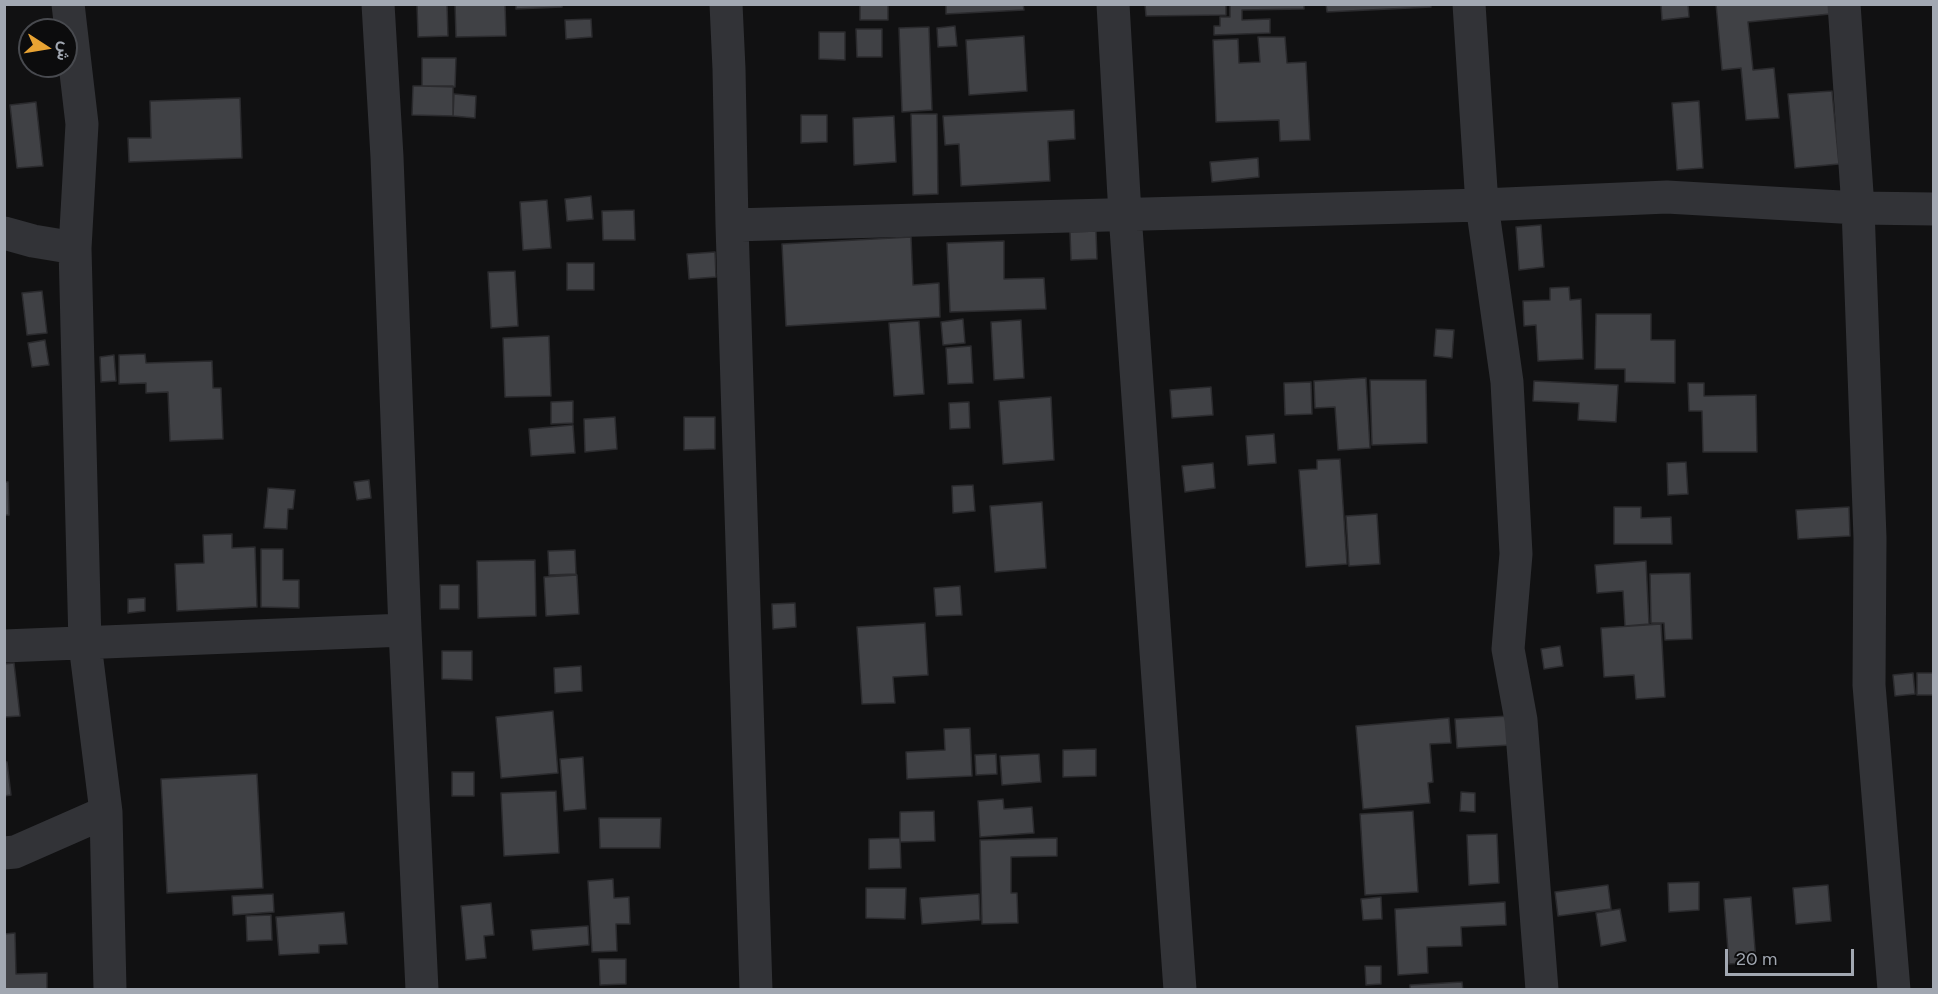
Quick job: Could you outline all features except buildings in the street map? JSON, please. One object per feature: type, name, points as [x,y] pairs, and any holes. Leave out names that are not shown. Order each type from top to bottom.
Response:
[{"type":"street","points":[[68,4],[82,124],[75,248],[85,644],[106,812],[110,990]]},
{"type":"street","points":[[378,4],[387,157],[405,630],[422,990]]},
{"type":"street","points":[[726,4],[756,990]]},
{"type":"street","points":[[1113,4],[1125,214],[1180,990]]},
{"type":"street","points":[[1469,4],[1482,205],[1507,382],[1516,554],[1508,649],[1521,720],[1542,990]]},
{"type":"street","points":[[1844,4],[1857,208],[1870,538],[1869,685],[1894,990]]},
{"type":"street","points":[[732,225],[1482,205],[1667,196],[1857,208],[1934,209]]},
{"type":"street","points":[[4,233],[33,241],[75,248]]},
{"type":"street","points":[[4,646],[405,630]]},
{"type":"street","points":[[4,853],[15,852],[106,812]]}]
